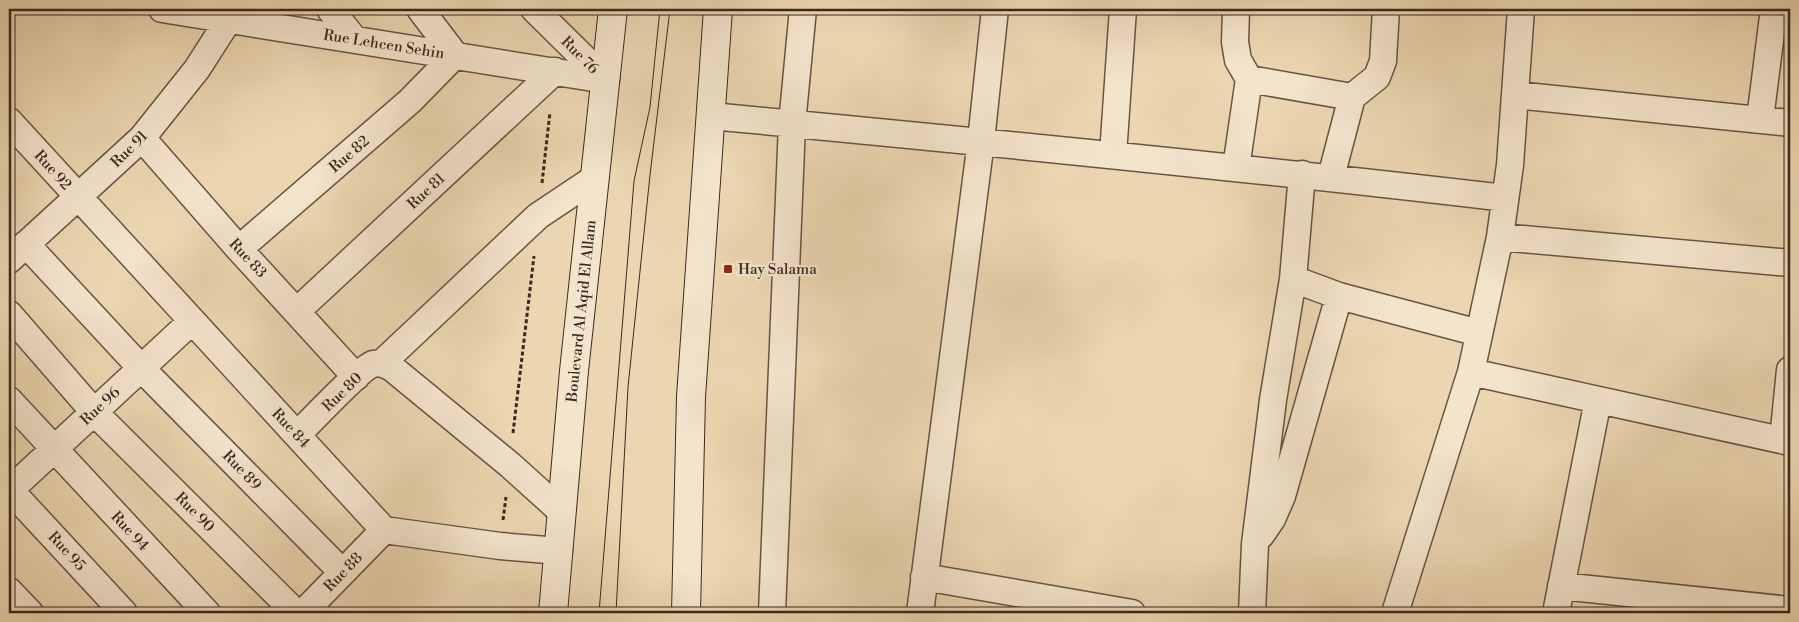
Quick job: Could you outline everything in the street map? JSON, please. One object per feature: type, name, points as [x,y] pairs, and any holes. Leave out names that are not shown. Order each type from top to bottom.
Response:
[{"type":"main road","name":"Boulevard Al Aqid El Allam","points":[[553,613],[561,511],[614,9]]},
{"type":"main road","points":[[686,613],[691,397],[718,9]]},
{"type":"street","name":"Rue Lehcen Sehin","points":[[162,9],[606,80]]},
{"type":"street","points":[[330,9],[355,40]]},
{"type":"street","points":[[420,9],[455,56]]},
{"type":"street","name":"Rue 76","points":[[534,9],[606,80]]},
{"type":"street","points":[[772,613],[792,124],[802,9]]},
{"type":"street","points":[[920,613],[981,141],[995,9]]},
{"type":"street","points":[[1113,155],[1123,9]]},
{"type":"street","points":[[1236,9],[1235,42],[1238,60],[1249,79],[1236,168]]},
{"type":"street","points":[[1331,177],[1352,97],[1378,77],[1383,60],[1386,9]]},
{"type":"street","points":[[1395,613],[1471,372],[1500,237],[1510,165],[1521,9]]},
{"type":"street","points":[[1760,120],[1774,9]]},
{"type":"street","name":"Rue 91","points":[[18,252],[142,138],[198,69],[230,19]]},
{"type":"street","name":"Rue 82","points":[[239,250],[410,101],[455,56]]},
{"type":"street","name":"Rue 81","points":[[297,311],[555,71]]},
{"type":"street","points":[[1249,79],[1352,97]]},
{"type":"street","points":[[1515,95],[1790,123]]},
{"type":"street","points":[[711,116],[1302,174],[1505,198]]},
{"type":"street","name":"Rue 92","points":[[9,121],[78,197]]},
{"type":"street","name":"Rue 83","points":[[142,138],[239,250],[356,377]]},
{"type":"street","points":[[1252,613],[1255,544],[1273,400],[1293,279],[1302,174]]},
{"type":"street","name":"Rue 80","points":[[297,435],[356,377],[372,364],[387,366],[538,216],[595,178]]},
{"type":"street","name":"Rue 84","points":[[78,197],[384,530]]},
{"type":"street","points":[[1500,237],[1790,263]]},
{"type":"street","name":"Rue 89","points":[[18,252],[141,368],[342,572]]},
{"type":"street","points":[[1293,279],[1339,296],[1479,334]]},
{"type":"street","points":[[1255,544],[1272,519],[1282,496],[1339,296]]},
{"type":"street","name":"Rue 90","points":[[9,314],[94,412],[296,613]]},
{"type":"street","name":"Rue 96","points":[[9,490],[192,321]]},
{"type":"street","points":[[387,366],[510,465],[561,511]]},
{"type":"street","points":[[1471,372],[1787,441],[1790,370]]},
{"type":"street","name":"Rue 94","points":[[9,400],[207,613]]},
{"type":"street","points":[[1556,613],[1598,400]]},
{"type":"street","name":"Rue 95","points":[[9,490],[124,613]]},
{"type":"street","points":[[384,530],[500,546],[559,551]]},
{"type":"street","name":"Rue 88","points":[[303,613],[384,530]]},
{"type":"street","points":[[924,577],[1067,608],[1132,613]]},
{"type":"street","points":[[1561,586],[1694,607],[1790,610]]},
{"type":"street","points":[[9,591],[30,613]]},
{"type":"path","points":[[500,546],[550,111]]},
{"type":"tram line","points":[[599,613],[634,181],[650,107],[660,9]]},
{"type":"tram line","points":[[616,613],[628,387],[650,175],[670,9]]},
{"type":"place","name":"Hay Salama","points":[[728,269]]}]
